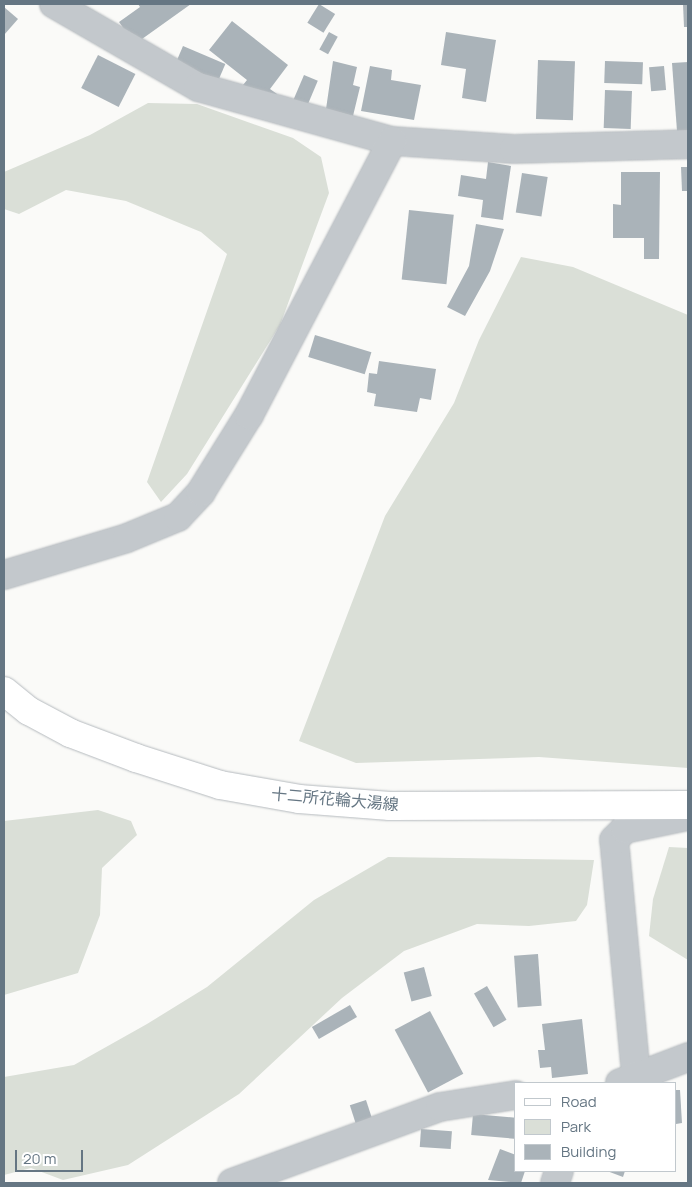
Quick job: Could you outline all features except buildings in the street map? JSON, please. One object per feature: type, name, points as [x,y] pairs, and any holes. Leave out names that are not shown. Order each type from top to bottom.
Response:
[{"type":"main road","name":"十二所花輪大湯線","points":[[4,691],[29,711],[70,733],[136,758],[220,784],[299,799],[390,806],[688,805]]},
{"type":"street","points":[[54,4],[198,87],[392,141],[514,149],[688,144]]},
{"type":"street","points":[[4,575],[127,538],[178,517],[201,492],[249,415],[392,141]]},
{"type":"street","points":[[688,816],[625,829],[614,840],[627,1079],[688,1057]]},
{"type":"street","points":[[232,1183],[440,1107],[514,1095]]},
{"type":"green space","points":[[148,103],[197,104],[293,138],[321,157],[329,193],[280,325],[187,474],[161,502],[147,482],[227,254],[201,232],[126,201],[66,190],[19,214],[4,209],[4,172],[90,135]]},
{"type":"green space","points":[[521,257],[573,267],[688,315],[688,768],[539,757],[356,763],[299,741],[385,516],[454,403],[479,340]]},
{"type":"green space","points":[[98,810],[131,821],[137,835],[102,868],[100,915],[78,973],[4,995],[4,821]]},
{"type":"green space","points":[[669,847],[688,848],[688,960],[649,936],[653,899]]},
{"type":"green space","points":[[388,857],[594,860],[587,905],[576,921],[529,926],[477,924],[404,951],[342,998],[239,1094],[128,1165],[63,1180],[31,1168],[4,1175],[4,1077],[74,1065],[147,1024],[207,987],[314,900]]}]
